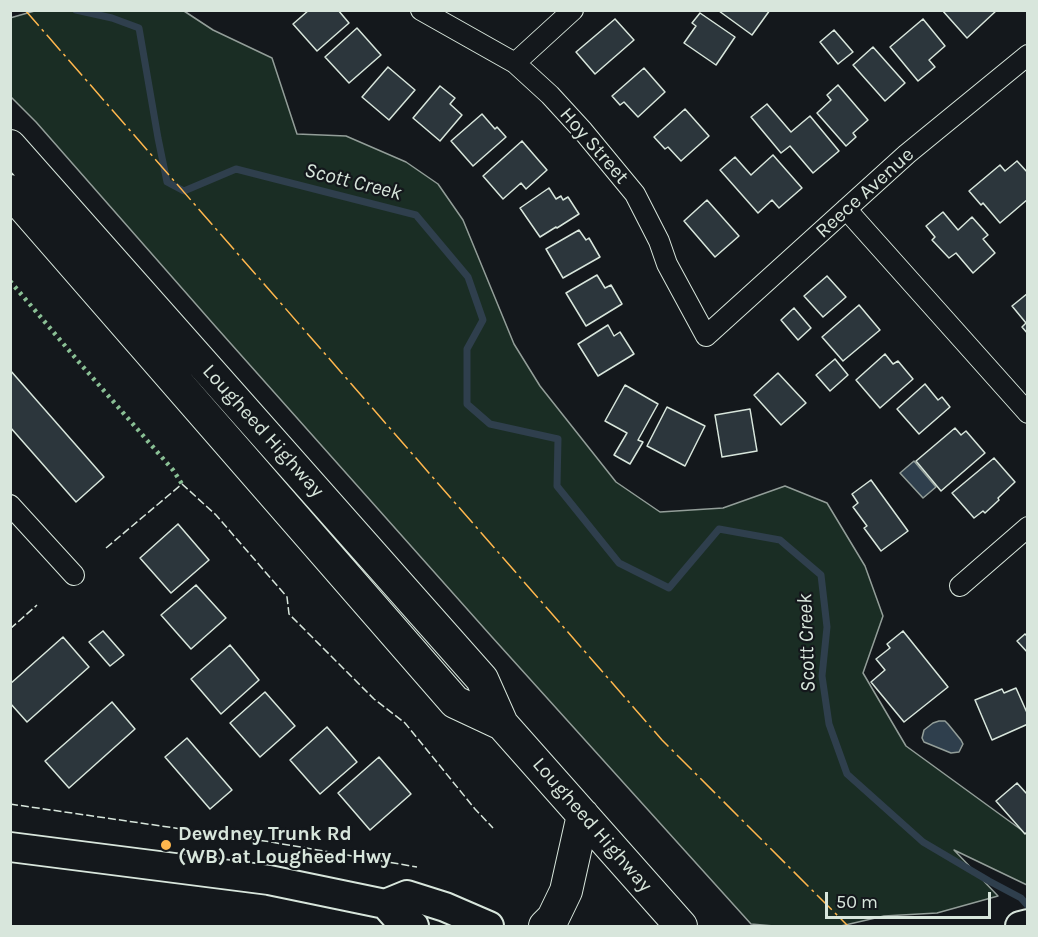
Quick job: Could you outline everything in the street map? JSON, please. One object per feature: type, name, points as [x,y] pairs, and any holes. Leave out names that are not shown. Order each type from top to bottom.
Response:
[{"type":"main road","name":"Lougheed Highway","points":[[10,146],[482,679],[502,724],[681,927]]},
{"type":"main road","name":"Lougheed Highway","points":[[10,191],[455,702],[502,724]]},
{"type":"main road","points":[[544,927],[553,918],[566,891],[583,815]]},
{"type":"main road","points":[[10,848],[269,880],[384,904],[407,895],[445,907],[489,927]]},
{"type":"main road","points":[[384,904],[400,921],[414,927]]},
{"type":"main road","points":[[1020,927],[1028,924]]},
{"type":"street","name":"Hoy Street","points":[[421,10],[515,63],[550,95],[583,131],[635,194],[667,264],[706,336]]},
{"type":"street","points":[[515,63],[573,10]]},
{"type":"street","name":"Reece Avenue","points":[[706,336],[907,154],[1028,55]]},
{"type":"street","points":[[846,209],[1028,413]]},
{"type":"street","points":[[10,505],[74,575]]},
{"type":"street","points":[[960,586],[1028,527]]},
{"type":"green space","points":[[38,10],[184,11],[213,30],[272,58],[297,134],[346,136],[406,162],[438,184],[463,220],[514,344],[540,386],[616,482],[660,512],[723,508],[785,486],[827,503],[865,566],[883,616],[863,673],[906,746],[1027,834],[1027,885],[954,850],[998,896],[937,913],[884,916],[841,926],[751,924],[492,637],[36,122],[11,97],[10,18]]},
{"type":"water","points":[[914,461],[936,487],[923,498],[900,473]]},
{"type":"water","points":[[939,721],[945,721],[961,740],[963,744],[959,752],[951,753],[924,742],[922,738],[924,730]]},
{"type":"building","points":[[309,10],[338,10],[349,23],[317,51],[293,24]]},
{"type":"building","points":[[720,10],[770,10],[752,35]]},
{"type":"building","points":[[942,10],[997,10],[967,38]]},
{"type":"building","points":[[700,13],[735,37],[716,65],[684,43],[696,26],[692,23]]},
{"type":"building","points":[[615,19],[634,40],[595,74],[576,52]]},
{"type":"building","points":[[923,19],[945,46],[929,60],[935,67],[918,81],[890,47]]},
{"type":"building","points":[[357,28],[381,55],[349,83],[325,57]]},
{"type":"building","points":[[834,30],[853,52],[838,64],[820,42]]},
{"type":"building","points":[[873,47],[905,83],[885,101],[853,65]]},
{"type":"building","points":[[388,67],[415,90],[389,120],[362,97]]},
{"type":"building","points":[[644,68],[665,92],[638,117],[624,102],[620,105],[612,96]]},
{"type":"building","points":[[838,85],[868,120],[853,133],[856,137],[846,146],[817,113],[831,100],[827,95]]},
{"type":"building","points":[[440,86],[455,98],[450,104],[462,115],[440,141],[413,118]]},
{"type":"building","points":[[767,104],[791,132],[810,116],[839,151],[813,173],[790,146],[781,153],[751,117]]},
{"type":"building","points":[[685,109],[709,136],[681,161],[668,147],[665,149],[654,137]]},
{"type":"building","points":[[482,114],[495,129],[497,127],[506,137],[473,166],[451,141]]},
{"type":"building","points":[[522,141],[547,170],[526,189],[521,183],[503,199],[483,176]]},
{"type":"building","points":[[773,155],[802,188],[779,208],[772,200],[758,213],[720,170],[735,157],[751,175]]},
{"type":"building","points":[[1017,161],[1028,173],[1028,199],[1000,223],[969,191],[1000,165],[1005,171]]},
{"type":"building","points":[[549,188],[556,199],[561,196],[563,200],[568,197],[579,214],[540,237],[520,208]]},
{"type":"building","points":[[707,200],[739,236],[715,257],[684,221]]},
{"type":"building","points":[[943,212],[958,230],[972,217],[988,235],[983,239],[995,253],[973,273],[956,253],[949,258],[932,240],[935,237],[926,226]]},
{"type":"building","points":[[579,230],[586,240],[589,238],[600,257],[563,278],[546,249]]},
{"type":"building","points":[[597,275],[605,288],[611,285],[622,304],[586,326],[566,293]]},
{"type":"building","points":[[827,276],[846,297],[823,317],[804,296]]},
{"type":"building","points":[[1028,293],[1028,334],[1022,327],[1026,323],[1012,306]]},
{"type":"building","points":[[859,305],[880,330],[843,361],[822,337]]},
{"type":"building","points":[[794,308],[811,328],[798,340],[781,320]]},
{"type":"building","points":[[608,325],[614,336],[620,332],[634,354],[598,376],[578,344]]},
{"type":"building","points":[[885,354],[893,364],[898,361],[913,379],[880,408],[856,380]]},
{"type":"building","points":[[835,359],[848,375],[830,391],[816,375]]},
{"type":"building","points":[[10,370],[104,477],[76,502],[10,427]]},
{"type":"building","points":[[778,373],[806,403],[781,425],[754,395]]},
{"type":"building","points":[[925,384],[938,400],[942,397],[950,407],[919,434],[897,409]]},
{"type":"building","points":[[625,385],[658,404],[638,440],[643,442],[630,464],[614,455],[627,433],[605,421]]},
{"type":"building","points":[[667,407],[705,426],[685,466],[647,446]]},
{"type":"building","points":[[750,409],[757,451],[722,457],[715,415]]},
{"type":"building","points":[[955,428],[961,435],[966,431],[985,453],[941,491],[916,461]]},
{"type":"building","points":[[994,458],[1015,482],[985,513],[983,511],[974,518],[952,493]]},
{"type":"building","points":[[871,480],[908,531],[881,551],[864,528],[867,526],[853,507],[858,503],[852,494]]},
{"type":"building","points":[[178,524],[209,560],[171,593],[140,558]]},
{"type":"building","points":[[196,585],[226,618],[191,649],[161,615]]},
{"type":"building","points":[[103,631],[124,655],[110,666],[89,642]]},
{"type":"building","points":[[903,631],[948,687],[904,722],[871,682],[885,670],[876,659],[890,648],[887,644]]},
{"type":"building","points":[[1025,634],[1028,637],[1028,653],[1017,641]]},
{"type":"building","points":[[63,637],[89,667],[27,722],[10,703],[10,684]]},
{"type":"building","points":[[230,645],[259,680],[221,714],[191,679]]},
{"type":"building","points":[[1016,688],[1028,715],[1028,724],[992,740],[975,700],[1002,689],[1004,693]]},
{"type":"building","points":[[265,692],[295,726],[260,757],[230,723]]},
{"type":"building","points":[[112,702],[135,729],[69,788],[45,761]]},
{"type":"building","points":[[327,727],[357,762],[320,794],[290,760]]},
{"type":"building","points":[[187,738],[232,790],[210,809],[165,757]]},
{"type":"building","points":[[379,757],[411,794],[370,830],[338,793]]},
{"type":"building","points":[[1017,783],[1026,793],[1028,792],[1028,831],[1025,834],[996,801]]},
{"type":"waterway","name":"Scott Creek","points":[[76,10],[112,18],[139,28],[167,182],[184,191],[236,169],[416,215],[468,277],[483,320],[467,349],[467,404],[490,424],[558,439],[557,486],[619,563],[669,588],[719,529],[780,540],[821,575],[827,627],[822,676],[829,724],[847,774],[923,842],[1021,898],[1028,906]]},
{"type":"hedge","points":[[10,281],[173,470],[182,484]]},
{"type":"fence","points":[[106,548],[182,484],[216,515],[287,597],[289,614],[374,699],[405,723],[493,828]]},
{"type":"fence","points":[[10,629],[37,605]]},
{"type":"fence","points":[[10,804],[271,842],[417,867]]},
{"type":"power","points":[[25,10],[662,740],[848,926]]},
{"type":"place","name":"Dewdney Trunk Rd (WB) at Lougheed Hwy","points":[[166,845]]}]
